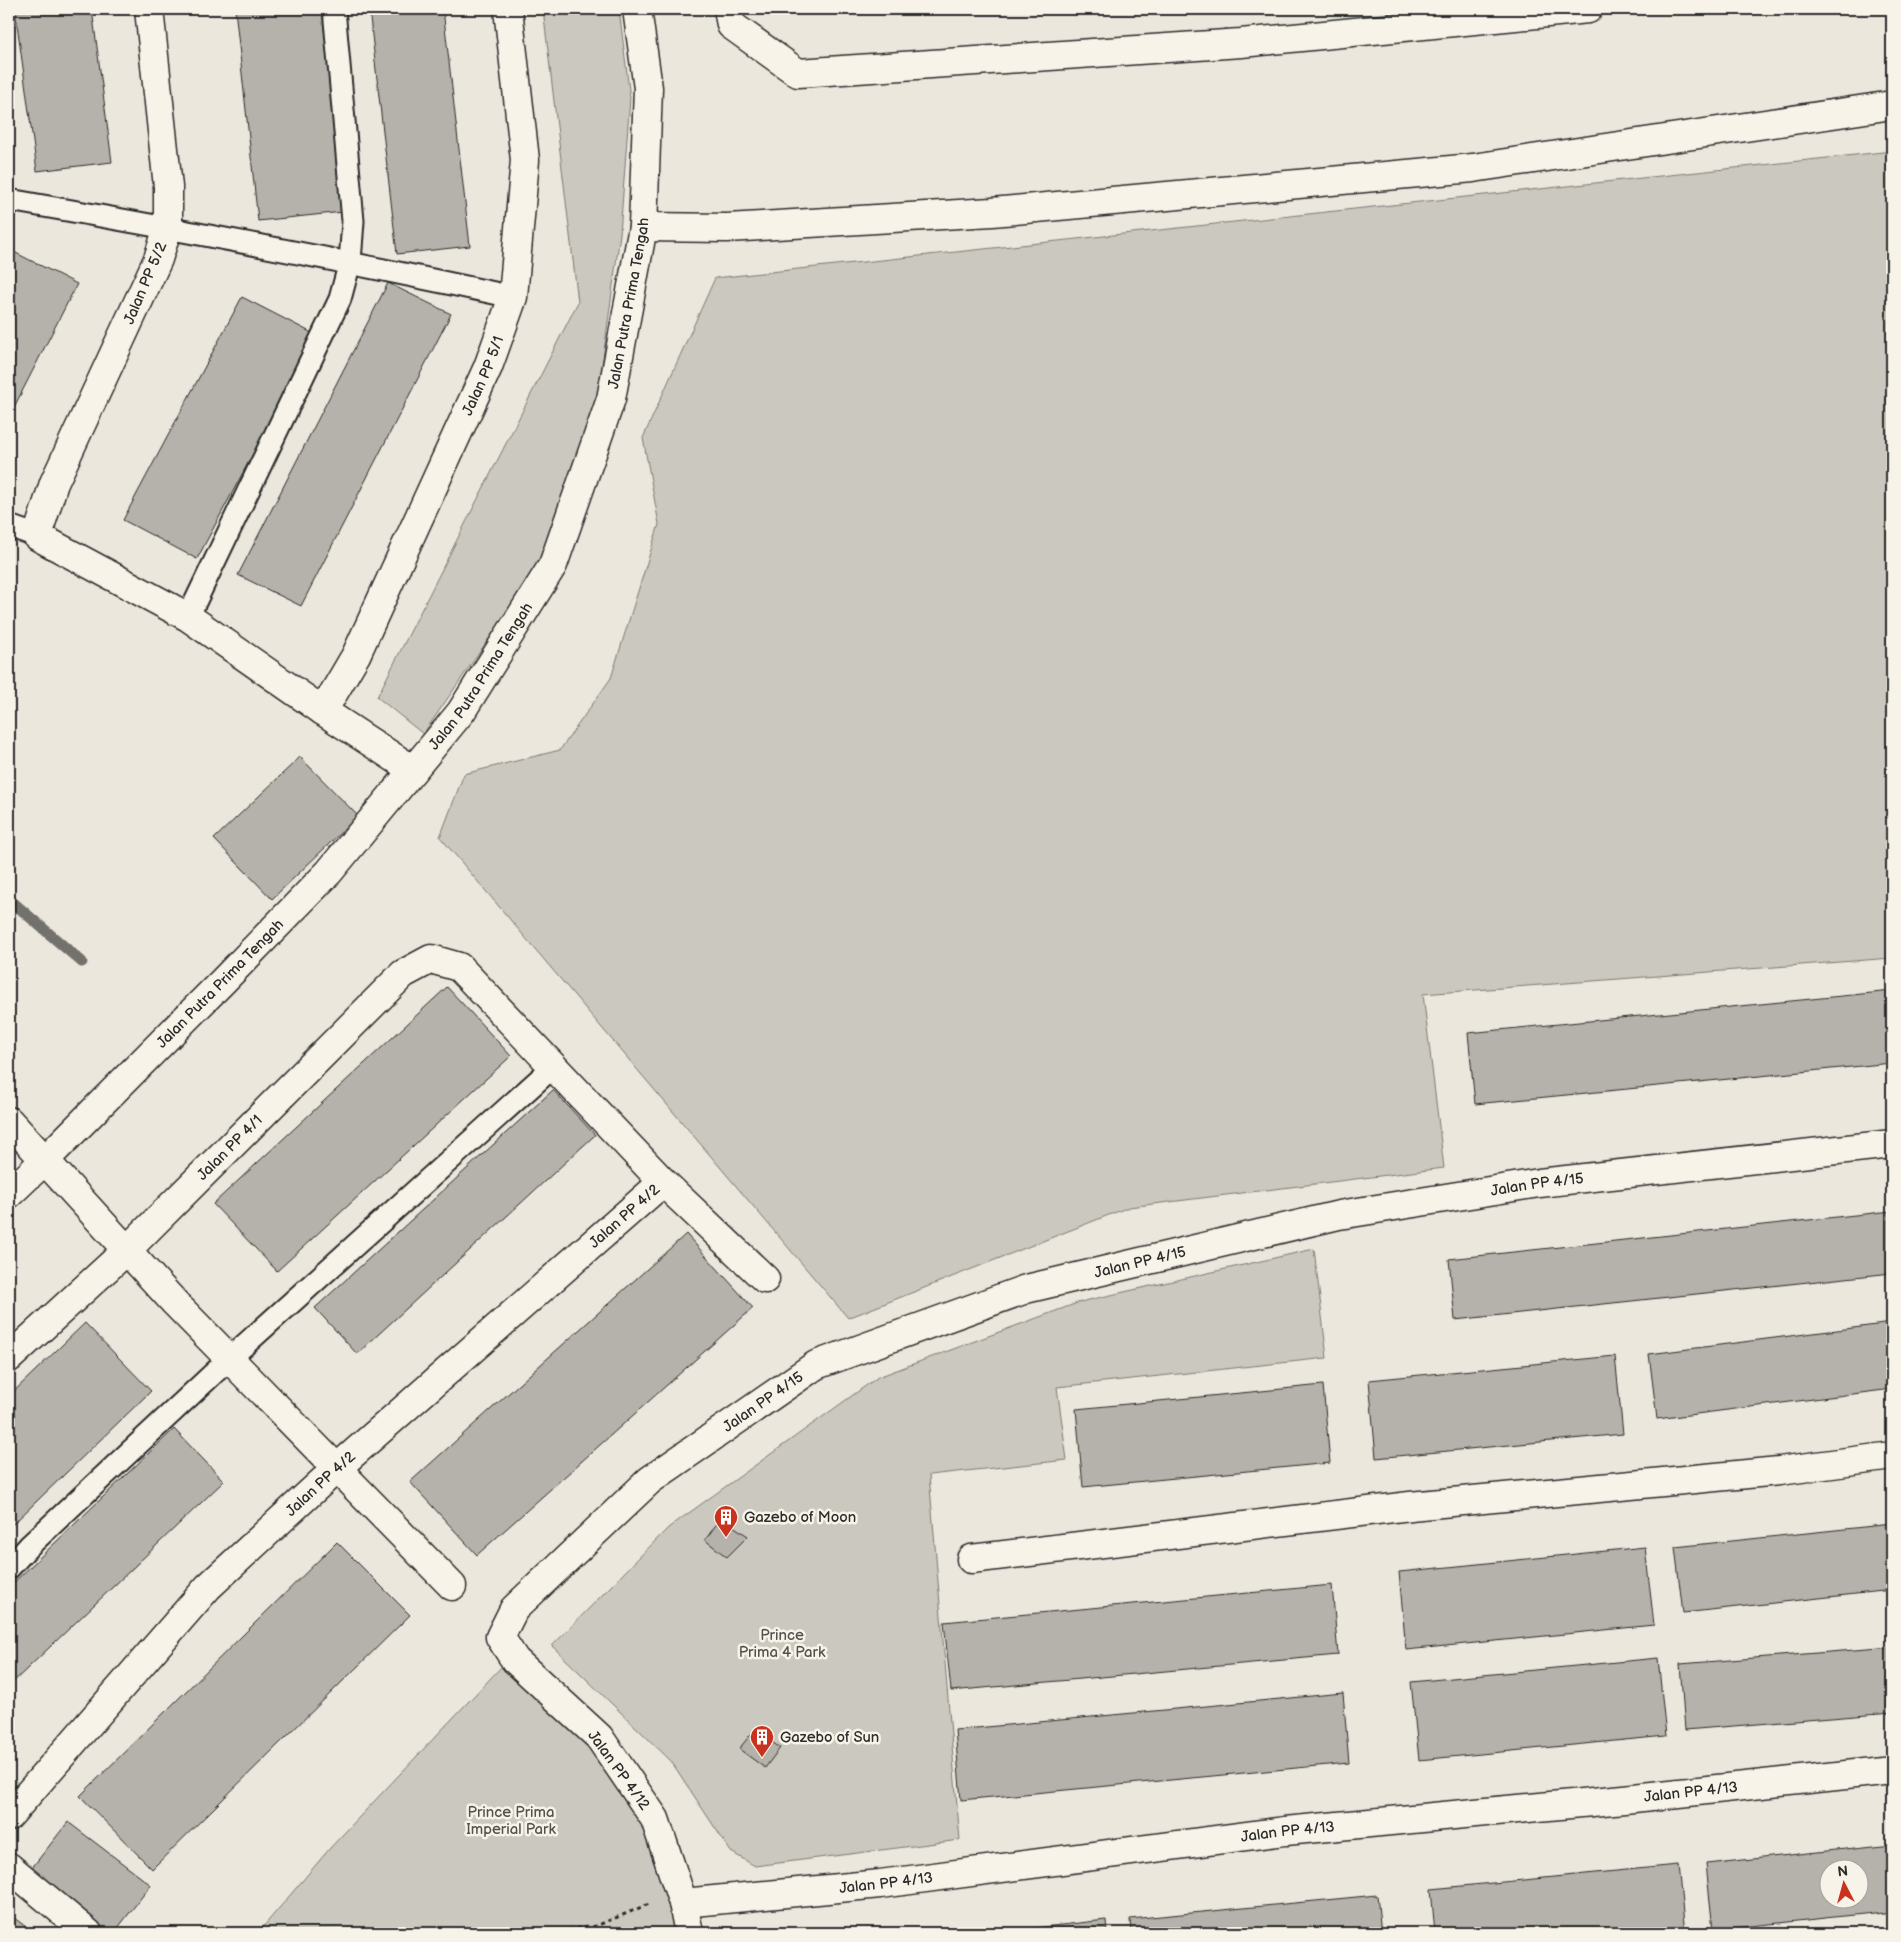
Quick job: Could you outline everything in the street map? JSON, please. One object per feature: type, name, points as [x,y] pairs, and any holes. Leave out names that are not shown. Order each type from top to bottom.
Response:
[{"type":"street","name":"Jalan PP 5/2","points":[[37,536],[54,483],[158,259],[168,227],[168,187],[149,9]]},
{"type":"street","name":"Jalan PP 5/1","points":[[323,710],[356,655],[488,367],[513,297],[525,160],[508,9]]},
{"type":"street","name":"Jalan Putra Prima Tengah","points":[[9,1194],[46,1160],[329,872],[460,712],[553,565],[611,399],[643,227],[648,88],[637,9]]},
{"type":"street","points":[[728,9],[730,25],[798,73],[1241,43],[1588,9]]},
{"type":"street","points":[[643,227],[726,228],[992,212],[1473,168],[1892,105]]},
{"type":"street","points":[[37,536],[188,618],[413,770]]},
{"type":"street","name":"Jalan PP 4/1","points":[[9,1358],[127,1250],[402,974],[431,960],[460,967],[554,1066]]},
{"type":"street","points":[[554,1066],[663,1182],[765,1279]]},
{"type":"street","points":[[9,1121],[229,1359],[452,1586]]},
{"type":"street","name":"Jalan PP 4/15","points":[[500,1638],[514,1609],[650,1480],[816,1365],[1026,1289],[1348,1214],[1539,1183],[1892,1144]]},
{"type":"street","name":"Jalan PP 4/2","points":[[9,1816],[208,1588],[336,1468],[663,1182]]},
{"type":"street","points":[[971,1559],[1410,1506],[1779,1471],[1892,1456]]},
{"type":"street","name":"Jalan PP 4/12","points":[[500,1638],[514,1660],[599,1737],[655,1819],[683,1902],[689,1933]]},
{"type":"street","name":"Jalan PP 4/13","points":[[683,1902],[880,1884],[1285,1831],[1624,1799],[1892,1770]]},
{"type":"street","points":[[9,1867],[88,1933]]},
{"type":"lane","points":[[188,618],[340,299],[350,262],[352,221],[334,9]]},
{"type":"lane","points":[[9,200],[168,227],[350,262],[513,297]]},
{"type":"lane","points":[[9,526],[37,536]]},
{"type":"lane","points":[[9,1568],[29,1546],[229,1359],[554,1066]]},
{"type":"path","points":[[545,1933],[596,1926],[653,1902],[654,1910]]},
{"type":"green space","points":[[543,9],[619,9],[630,98],[620,234],[598,395],[535,572],[423,734],[377,697],[578,302]]},
{"type":"green space","points":[[1892,151],[1892,958],[1423,994],[1444,1168],[1129,1207],[848,1318],[440,837],[464,774],[560,750],[611,678],[659,524],[643,438],[715,278]]},
{"type":"green space","name":"Prince Prima 4 Park","points":[[1314,1249],[1327,1358],[1057,1387],[1067,1460],[929,1475],[960,1840],[755,1866],[731,1852],[671,1761],[552,1646],[668,1528],[878,1377],[1080,1302]]},
{"type":"green space","name":"Prince Prima Imperial Park","points":[[504,1664],[591,1740],[648,1819],[675,1933],[258,1933],[331,1847]]},
{"type":"building","points":[[15,9],[92,9],[112,162],[37,171]]},
{"type":"building","points":[[235,9],[322,9],[343,212],[258,221]]},
{"type":"building","points":[[369,9],[443,9],[470,246],[397,254]]},
{"type":"building","points":[[10,250],[77,284],[9,417],[9,252]]},
{"type":"building","points":[[388,283],[451,314],[301,606],[238,575]]},
{"type":"building","points":[[242,297],[316,335],[197,559],[123,520]]},
{"type":"building","points":[[300,757],[358,816],[272,899],[214,839]]},
{"type":"building","points":[[447,987],[511,1056],[277,1271],[213,1204]]},
{"type":"building","points":[[1892,991],[1892,1063],[1475,1104],[1468,1033]]},
{"type":"building","points":[[553,1090],[595,1135],[357,1354],[315,1308]]},
{"type":"building","points":[[1892,1211],[1892,1273],[1455,1320],[1449,1259]]},
{"type":"building","points":[[686,1234],[753,1308],[477,1555],[410,1482]]},
{"type":"building","points":[[85,1323],[151,1391],[9,1528],[9,1396]]},
{"type":"building","points":[[1892,1323],[1892,1389],[1657,1419],[1649,1354]]},
{"type":"building","points":[[1615,1356],[1623,1434],[1376,1458],[1369,1380]]},
{"type":"building","points":[[1323,1385],[1330,1463],[1083,1487],[1076,1409]]},
{"type":"building","points":[[174,1429],[224,1481],[9,1686],[9,1587]]},
{"type":"building","name":"Gazebo of Moon","points":[[721,1518],[748,1536],[727,1557],[705,1540]]},
{"type":"building","points":[[1892,1524],[1892,1590],[1683,1613],[1675,1547]]},
{"type":"building","points":[[337,1542],[410,1615],[152,1869],[80,1796]]},
{"type":"building","points":[[1645,1547],[1654,1625],[1406,1650],[1399,1572]]},
{"type":"building","points":[[1332,1585],[1338,1655],[951,1691],[944,1622]]},
{"type":"building","points":[[1892,1647],[1892,1713],[1685,1730],[1680,1664]]},
{"type":"building","points":[[1658,1658],[1666,1736],[1419,1760],[1411,1682]]},
{"type":"building","points":[[1343,1693],[1349,1763],[961,1800],[955,1730]]},
{"type":"building","name":"Gazebo of Sun","points":[[755,1729],[780,1748],[765,1768],[739,1749]]},
{"type":"building","points":[[68,1822],[151,1885],[114,1933],[105,1933],[27,1874]]},
{"type":"building","points":[[1892,1844],[1892,1911],[1713,1930],[1706,1864]]},
{"type":"building","points":[[1678,1865],[1685,1933],[1435,1933],[1431,1889]]},
{"type":"building","points":[[1377,1895],[1381,1933],[1131,1933],[1130,1919]]},
{"type":"building","points":[[9,1914],[34,1933],[9,1933]]},
{"type":"building","points":[[1106,1920],[1107,1933],[989,1933]]},
{"type":"waterway","points":[[9,899],[82,962]]},
{"type":"place","name":"Gazebo of Moon","points":[[726,1538]]},
{"type":"place","name":"Gazebo of Sun","points":[[762,1758]]}]
